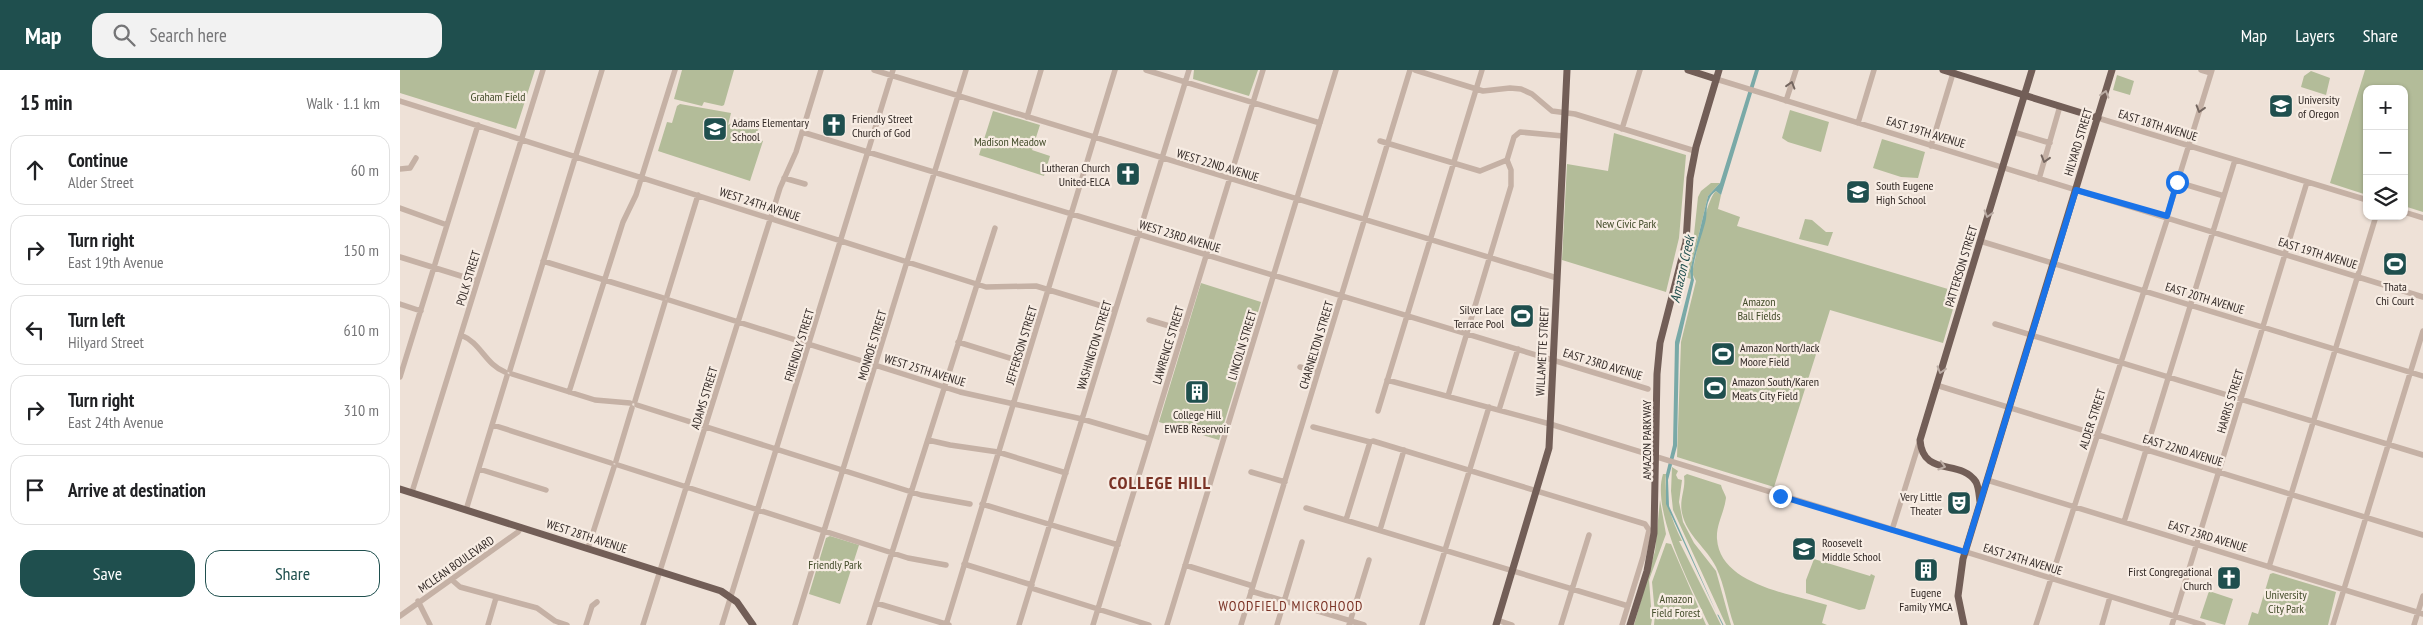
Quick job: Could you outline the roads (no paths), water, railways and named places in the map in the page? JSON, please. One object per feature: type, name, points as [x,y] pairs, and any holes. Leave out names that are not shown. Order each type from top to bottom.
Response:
[{"type":"main road","name":"WILLAMETTE STREET","points":[[1496,623],[1548,452],[1567,70]]},
{"type":"main road","name":"EAST 19TH AVENUE","points":[[1688,70],[1716,79]]},
{"type":"main road","name":"AMAZON PARKWAY","points":[[1630,625],[1647,571],[1654,533],[1658,358],[1664,324],[1686,242],[1690,178],[1695,151],[1719,70]]},
{"type":"main road","name":"EAST 18TH AVENUE","points":[[1943,70],[2098,118]]},
{"type":"main road","name":"PATTERSON STREET","points":[[1920,440],[2032,70]]},
{"type":"main road","name":"HILYARD STREET","points":[[1964,625],[1958,596],[1959,576],[1965,552],[2112,70]]},
{"type":"main road","points":[[1920,440],[1923,455],[1932,463],[1987,480]]},
{"type":"main road","points":[[1963,472],[1975,481],[1980,502]]},
{"type":"main road","name":"WEST 28TH AVENUE","points":[[400,489],[715,589],[739,603],[753,625]]},
{"type":"street","name":"POLK STREET","points":[[412,492],[543,70]]},
{"type":"street","points":[[466,510],[602,70]]},
{"type":"street","points":[[570,392],[623,222],[636,195],[675,70]]},
{"type":"street","name":"ADAMS STREET","points":[[643,625],[770,218],[802,132],[821,70]]},
{"type":"street","name":"WEST 22ND AVENUE","points":[[874,70],[892,73],[958,96],[1094,138],[1557,278]]},
{"type":"street","name":"MONROE STREET","points":[[795,625],[966,70]]},
{"type":"street","points":[[1027,117],[1042,70]]},
{"type":"street","name":"JEFFERSON STREET","points":[[947,625],[982,504],[1115,70]]},
{"type":"street","points":[[1146,70],[1320,123]]},
{"type":"street","name":"WASHINGTON STREET","points":[[1019,625],[1189,70]]},
{"type":"street","name":"LAWRENCE STREET","points":[[1093,625],[1262,70]]},
{"type":"street","name":"LINCOLN STREET","points":[[1167,625],[1336,70]]},
{"type":"street","name":"CHARNELTON STREET","points":[[1241,625],[1410,70]]},
{"type":"street","points":[[1415,70],[1489,92],[1505,88],[1521,89],[1532,94],[1552,111],[1622,128],[1695,151]]},
{"type":"street","points":[[1378,411],[1482,70]]},
{"type":"street","points":[[1622,128],[1640,70]]},
{"type":"street","points":[[1786,101],[1796,70]]},
{"type":"street","points":[[1858,123],[1874,70]]},
{"type":"street","points":[[2201,70],[2211,72]]},
{"type":"street","points":[[1931,146],[1954,72]]},
{"type":"street","name":"ALDER STREET","points":[[2036,625],[2161,239],[2211,72]]},
{"type":"street","name":"FRIENDLY STREET","points":[[722,625],[892,73]]},
{"type":"street","name":"EAST 19TH AVENUE","points":[[1716,79],[2423,297]]},
{"type":"street","name":"WEST 24TH AVENUE","points":[[400,101],[976,284],[993,288],[1029,285],[1115,310]]},
{"type":"street","points":[[2039,179],[2060,106]]},
{"type":"street","name":"EAST 18TH AVENUE","points":[[2098,118],[2363,199]]},
{"type":"street","points":[[400,377],[478,126]]},
{"type":"street","name":"WEST 23RD AVENUE","points":[[802,132],[1518,349],[1552,361]]},
{"type":"street","points":[[1448,396],[1511,186],[1512,179],[1507,160],[1514,138],[1520,132],[1563,136]]},
{"type":"street","points":[[2014,132],[2050,143]]},
{"type":"street","points":[[1380,141],[1480,171],[1507,160]]},
{"type":"street","points":[[400,169],[410,168],[416,158]]},
{"type":"street","points":[[2124,522],[2235,160]]},
{"type":"street","points":[[784,178],[805,184]]},
{"type":"street","points":[[2177,182],[2224,196]]},
{"type":"street","name":"HARRIS STREET","points":[[2172,625],[2308,182]]},
{"type":"street","points":[[588,548],[698,195]]},
{"type":"street","points":[[400,208],[447,225]]},
{"type":"street","points":[[2408,213],[2423,218]]},
{"type":"street","points":[[2269,567],[2375,220]]},
{"type":"street","points":[[870,625],[995,228]]},
{"type":"street","name":"EAST 20TH AVENUE","points":[[1980,241],[2423,376]]},
{"type":"street","points":[[400,257],[477,281]]},
{"type":"street","name":"WEST 25TH AVENUE","points":[[543,260],[944,387],[1082,419],[1150,439]]},
{"type":"street","points":[[400,304],[421,311]]},
{"type":"street","points":[[1150,320],[1183,330]]},
{"type":"street","points":[[1995,324],[2423,455]]},
{"type":"street","points":[[2333,625],[2423,332]]},
{"type":"street","points":[[461,336],[475,343],[491,364],[509,373],[595,400],[633,404],[929,498],[970,504]]},
{"type":"street","points":[[958,342],[1026,363]]},
{"type":"street","points":[[1499,410],[1518,349]]},
{"type":"street","name":"EAST 23RD AVENUE","points":[[1552,361],[1648,390]]},
{"type":"street","points":[[1300,367],[1318,372]]},
{"type":"street","points":[[1387,380],[1550,424]]},
{"type":"street","name":"EAST 22ND AVENUE","points":[[1936,385],[2423,535]]},
{"type":"street","points":[[1422,625],[1489,408]]},
{"type":"street","name":"EAST 24TH AVENUE","points":[[1550,424],[2203,625]]},
{"type":"street","points":[[493,425],[824,532],[914,559],[946,565]]},
{"type":"street","points":[[1313,427],[1404,450],[1647,525],[1649,531],[1644,557],[1622,625]]},
{"type":"street","points":[[928,440],[998,452],[1066,473]]},
{"type":"street","name":"PATTERSON STREET","points":[[1892,530],[1920,440]]},
{"type":"street","points":[[1346,520],[1371,442]]},
{"type":"street","points":[[1380,530],[1404,450]]},
{"type":"street","name":"PATTERSON STREET","points":[[1911,469],[1918,458],[1923,455]]},
{"type":"street","points":[[479,469],[546,490]]},
{"type":"street","points":[[1251,472],[1285,482]]},
{"type":"street","name":"EAST 23RD AVENUE","points":[[1987,480],[2421,613]]},
{"type":"street","points":[[982,504],[1118,545]]},
{"type":"street","points":[[1306,508],[1628,606]]},
{"type":"street","name":"MCLEAN BOULEVARD","points":[[400,616],[418,601],[452,580],[518,532],[520,527]]},
{"type":"street","points":[[1561,625],[1588,534]]},
{"type":"street","points":[[1277,625],[1302,542]]},
{"type":"street","points":[[1350,623],[1369,560]]},
{"type":"street","points":[[964,564],[1149,625]]},
{"type":"street","points":[[1185,565],[1350,623],[1364,625]]},
{"type":"street","points":[[452,580],[457,586],[496,598],[507,598],[537,608],[555,621],[567,625]]},
{"type":"street","points":[[2414,625],[2421,613],[2423,596]]},
{"type":"street","points":[[2102,625],[2110,597]]},
{"type":"street","points":[[488,625],[496,598]]},
{"type":"street","points":[[418,601],[430,625]]},
{"type":"street","points":[[586,625],[592,606],[597,602]]},
{"type":"street","points":[[876,603],[947,625]]},
{"type":"street","points":[[1496,623],[1512,625]]},
{"type":"water","points":[[1755,70],[1759,70],[1721,195],[1716,191],[1709,199],[1707,205],[1706,219],[1693,267],[1694,280],[1679,345],[1677,446],[1668,480],[1669,506],[1717,614],[1666,504],[1666,474],[1673,445],[1675,342],[1691,279],[1690,271],[1708,196],[1720,183]]},
{"type":"waterway","name":"Amazon Creek","points":[[1718,615],[1723,625]]},
{"type":"place","name":"University of Oregon","points":[[2281,106]]},
{"type":"place","name":"Friendly Street Church of God","points":[[834,125]]},
{"type":"place","name":"Adams Elementary School","points":[[715,129]]},
{"type":"place","name":"Lutheran Church United-ELCA","points":[[1128,174]]},
{"type":"place","name":"South Eugene High School","points":[[1858,192]]},
{"type":"place","name":"Thata Chi Court","points":[[2395,264]]},
{"type":"place","name":"Silver Lace Terrace Pool","points":[[1522,316]]},
{"type":"place","name":"Amazon North/Jack Moore Field","points":[[1723,354]]},
{"type":"place","name":"Amazon South/Karen Meats City Field","points":[[1715,388]]},
{"type":"place","name":"College Hill EWEB Reservoir","points":[[1197,392]]},
{"type":"place","name":"Very Little Theater","points":[[1959,503]]},
{"type":"place","name":"Roosevelt Middle School","points":[[1804,549]]},
{"type":"place","name":"Eugene Family YMCA","points":[[1926,570]]},
{"type":"place","name":"First Congregational Church","points":[[2229,578]]},
{"type":"district","name":"COLLEGE HILL","points":[[1160,482]]},
{"type":"district","name":"WOODFIELD MICROHOOD","points":[[1291,606]]},
{"type":"park label","name":"Graham Field","points":[[498,96]]},
{"type":"park label","name":"Madison Meadow","points":[[1010,141]]},
{"type":"park label","name":"New Civic Park","points":[[1626,223]]},
{"type":"park label","name":"Amazon Ball Fields","points":[[1759,308]]},
{"type":"park label","name":"Friendly Park","points":[[835,564]]},
{"type":"park label","name":"University City Park","points":[[2286,601]]},
{"type":"park label","name":"Amazon Field Forest","points":[[1676,605]]}]
